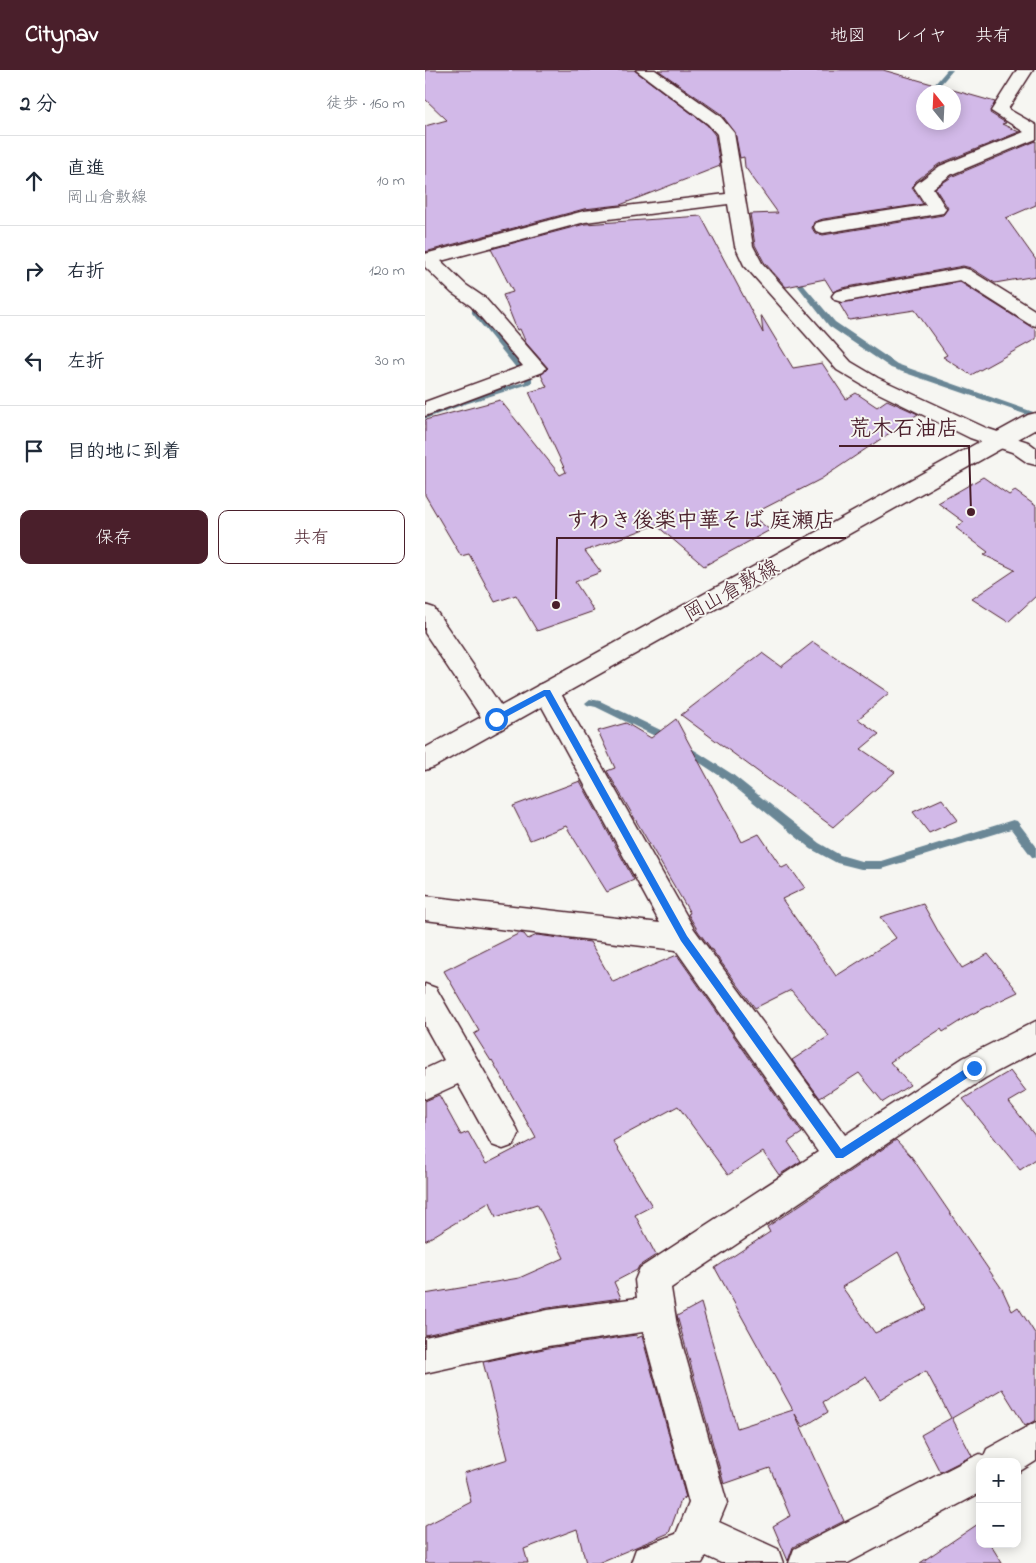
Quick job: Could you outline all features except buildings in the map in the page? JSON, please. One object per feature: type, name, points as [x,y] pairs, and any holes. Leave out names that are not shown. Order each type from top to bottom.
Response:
[{"type":"street","points":[[644,70],[714,120],[725,134],[744,246],[754,266],[844,366],[871,382],[978,434],[1020,447],[1036,458]]},
{"type":"street","points":[[1025,70],[999,110],[1036,133]]},
{"type":"street","points":[[823,227],[937,209],[923,187],[945,170],[1036,133]]},
{"type":"street","points":[[425,409],[536,368],[478,302],[459,289],[428,258],[584,217],[736,198]]},
{"type":"street","points":[[842,296],[963,274],[1036,320]]},
{"type":"street","name":"岡山倉敷線","points":[[425,760],[1028,424]]},
{"type":"street","points":[[425,614],[496,719]]},
{"type":"street","points":[[547,692],[684,938],[840,1155]]},
{"type":"street","points":[[425,908],[684,938]]},
{"type":"street","points":[[425,997],[503,1134]]},
{"type":"street","points":[[650,1563],[689,1549],[708,1503],[657,1313],[653,1280],[974,1068],[1035,1036]]},
{"type":"street","points":[[425,1085],[464,1065]]},
{"type":"street","points":[[425,1355],[548,1328],[657,1313]]},
{"type":"street","points":[[1007,1458],[1036,1440]]},
{"type":"street","points":[[808,1563],[976,1474]]},
{"type":"street","points":[[696,1531],[764,1563]]},
{"type":"waterway","points":[[937,85],[950,70]]},
{"type":"waterway","points":[[792,275],[832,324],[894,366],[1036,416]]},
{"type":"waterway","points":[[425,417],[459,403],[528,383],[529,379],[475,311]]},
{"type":"waterway","points":[[590,703],[597,703],[668,738]]},
{"type":"waterway","points":[[685,748],[729,777],[815,846],[837,859],[861,865],[881,865],[1013,824],[1036,854]]},
{"type":"place","name":"荒木石油店","points":[[971,512]]},
{"type":"place","name":"すわき後楽中華そば 庭瀬店","points":[[556,605]]},
{"type":"route","points":[[496,719],[547,692],[684,938],[840,1155],[974,1068]]}]
